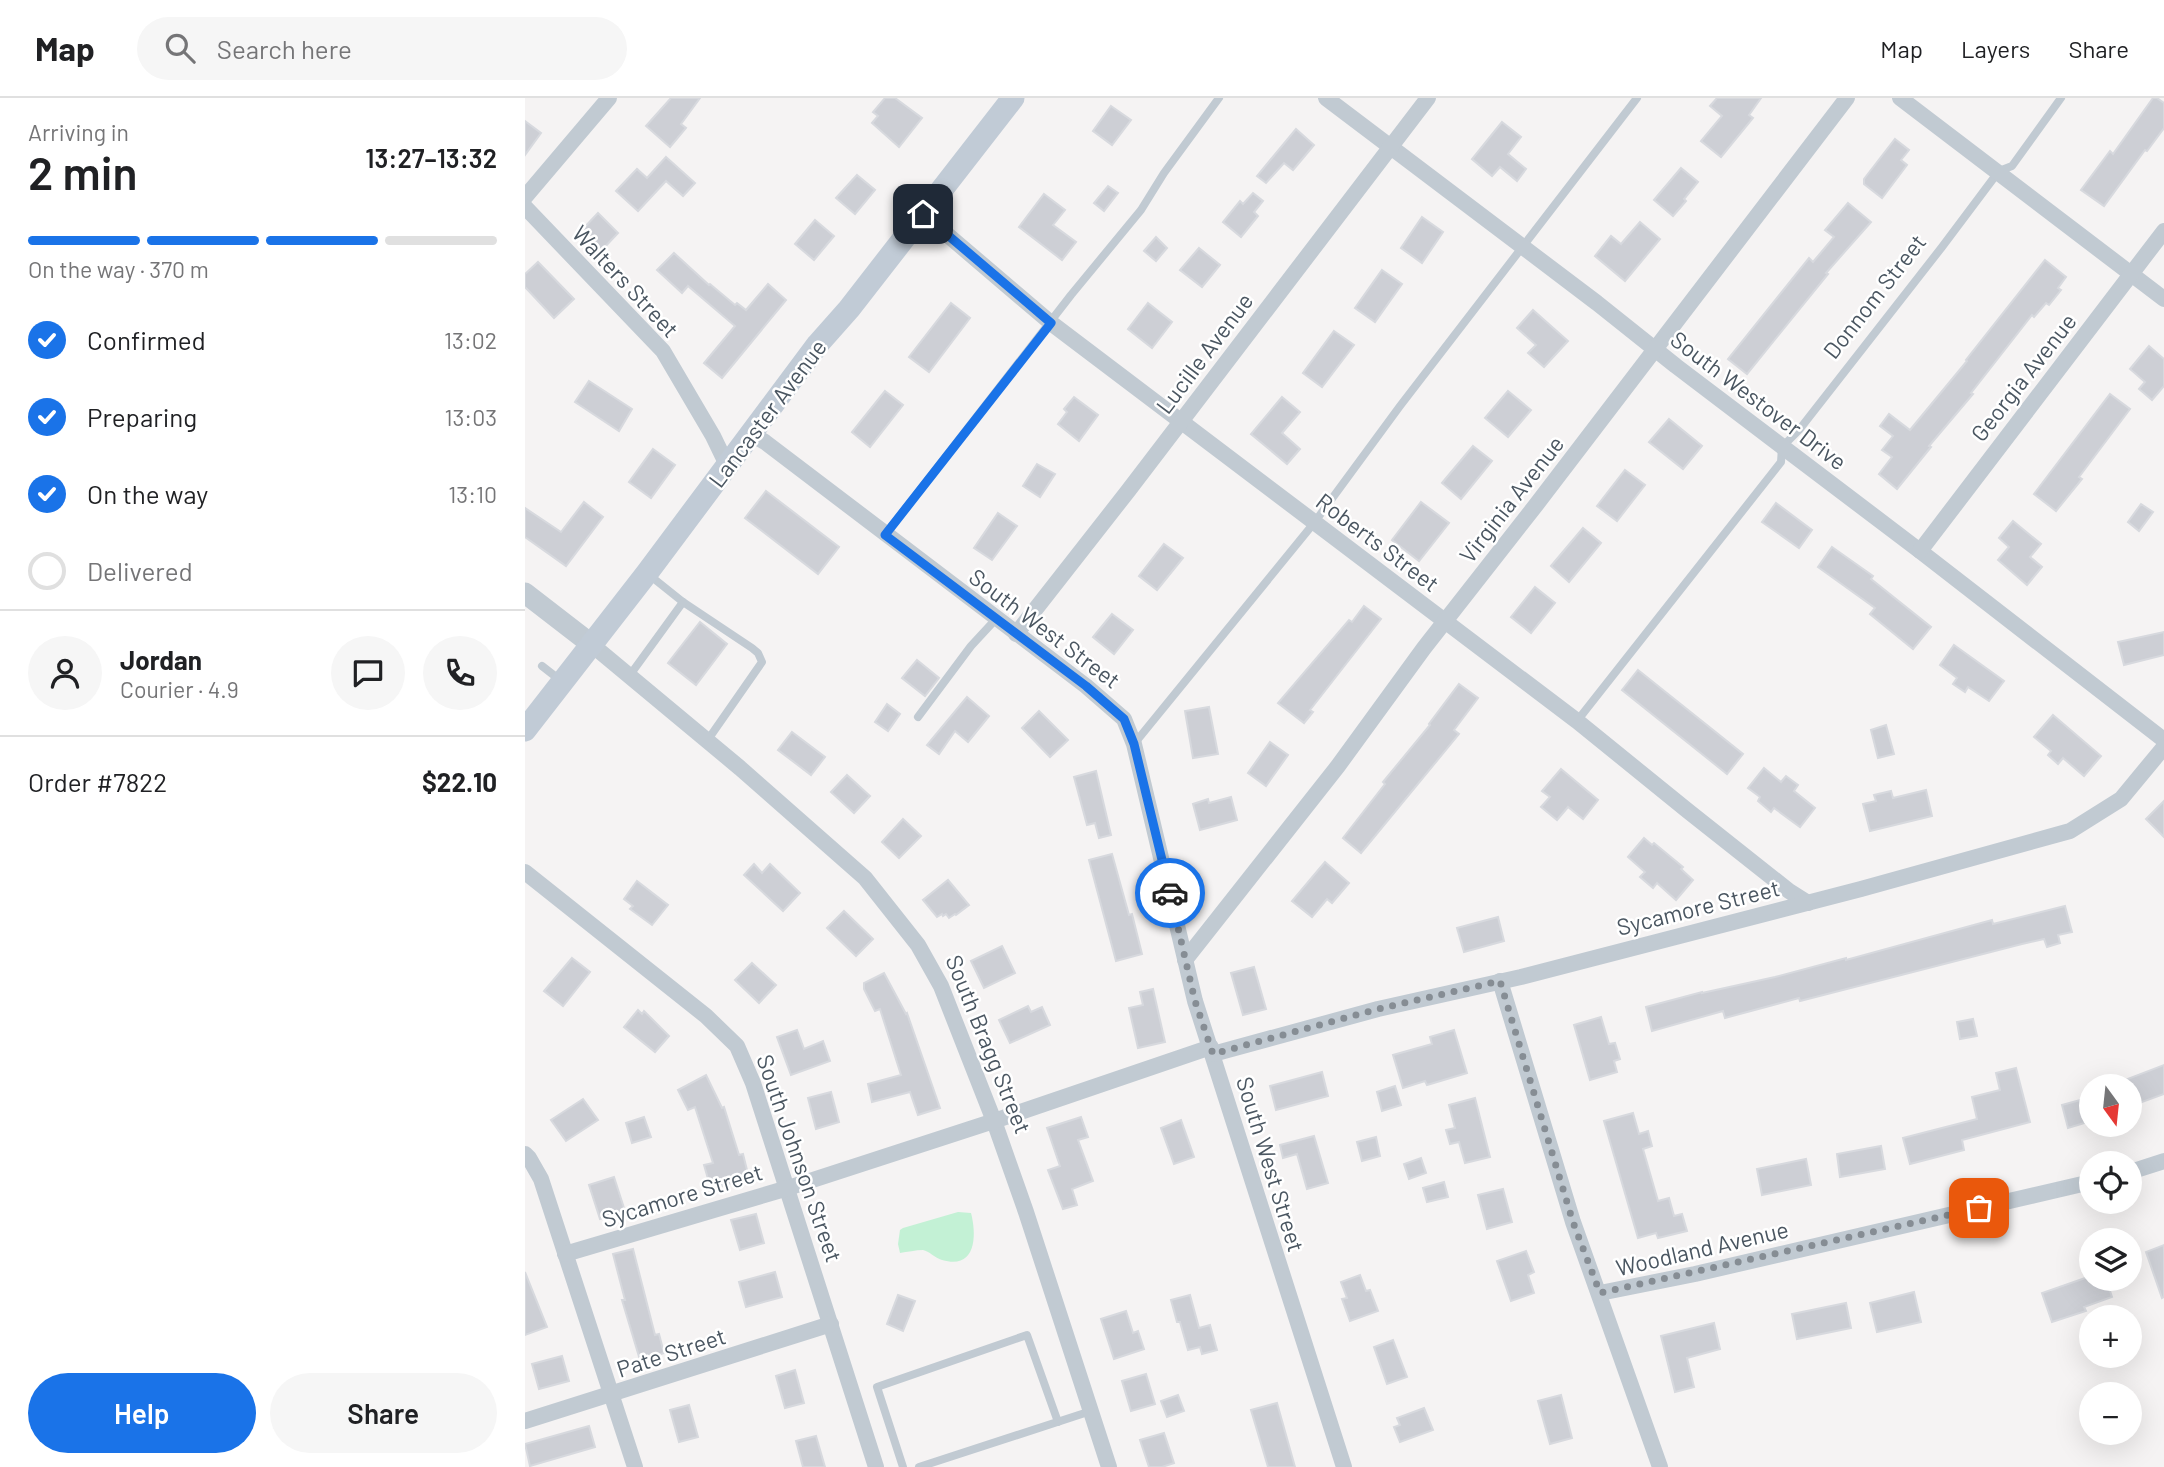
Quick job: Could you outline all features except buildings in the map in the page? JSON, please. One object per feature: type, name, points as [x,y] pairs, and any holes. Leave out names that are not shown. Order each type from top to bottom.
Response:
[{"type":"main road","name":"Lancaster Avenue","points":[[525,730],[647,573],[818,344],[849,309],[1013,98]]},
{"type":"street","points":[[525,197],[609,98]]},
{"type":"street","name":"South Westover Drive","points":[[1327,98],[2164,740]]},
{"type":"street","name":"Lucille Avenue","points":[[1016,634],[1427,98]]},
{"type":"street","name":"Virginia Avenue","points":[[1185,960],[1338,766],[1445,621],[1847,98]]},
{"type":"street","points":[[1900,98],[2164,299]]},
{"type":"street","name":"Walters Street","points":[[525,207],[663,351],[727,465]]},
{"type":"street","name":"Roberts Street","points":[[923,214],[1051,323],[1577,721],[1728,843],[1808,903]]},
{"type":"street","name":"Georgia Avenue","points":[[1920,551],[2164,231]]},
{"type":"street","name":"South West Street","points":[[751,434],[1086,686],[1124,719],[1134,744],[1195,1001],[1344,1467]]},
{"type":"street","name":"South Bragg Street","points":[[525,593],[630,675],[865,878],[918,945],[941,986],[994,1121],[1109,1467]]},
{"type":"street","name":"Sycamore Street","points":[[565,1254],[788,1188],[1212,1051],[1808,903],[2070,831],[2121,799],[2164,747]]},
{"type":"street","name":"South Johnson Street","points":[[525,872],[706,1016],[737,1046],[753,1083],[788,1188],[876,1467]]},
{"type":"street","name":"Woodland Avenue","points":[[1500,981],[1573,1222],[1600,1293],[1695,1274],[2079,1185]]},
{"type":"street","points":[[525,1154],[541,1179],[635,1467]]},
{"type":"street","points":[[2142,1168],[2164,1161]]},
{"type":"street","points":[[1600,1293],[1660,1467]]},
{"type":"street","name":"Pate Street","points":[[525,1421],[831,1324]]},
{"type":"lane","points":[[885,535],[1141,210],[1164,173],[1219,98]]},
{"type":"lane","points":[[1134,744],[1314,523],[1400,406],[1637,98]]},
{"type":"lane","name":"Donnom Street","points":[[1782,447],[1799,430],[1999,172],[2012,166],[2061,98]]},
{"type":"lane","points":[[1577,721],[1781,463],[1782,447]]},
{"type":"lane","points":[[647,573],[683,603],[753,648],[762,662],[707,741]]},
{"type":"lane","points":[[630,675],[683,603]]},
{"type":"lane","points":[[918,717],[971,646],[996,619]]},
{"type":"lane","points":[[542,666],[562,682]]},
{"type":"lane","points":[[904,1467],[877,1387],[1027,1335],[1058,1422]]},
{"type":"lane","points":[[919,1467],[1091,1411]]},
{"type":"green space","points":[[958,1212],[971,1213],[974,1231],[968,1256],[953,1262],[937,1258],[923,1250],[900,1253],[900,1230]]},
{"type":"way so far","points":[[1170,893],[1195,1001],[1213,1054],[1378,1009],[1500,981],[1573,1222],[1600,1293],[1695,1274],[1979,1208]]},
{"type":"route","points":[[923,214],[1051,323],[885,535],[1086,686],[1124,719],[1134,744],[1170,893]]}]
